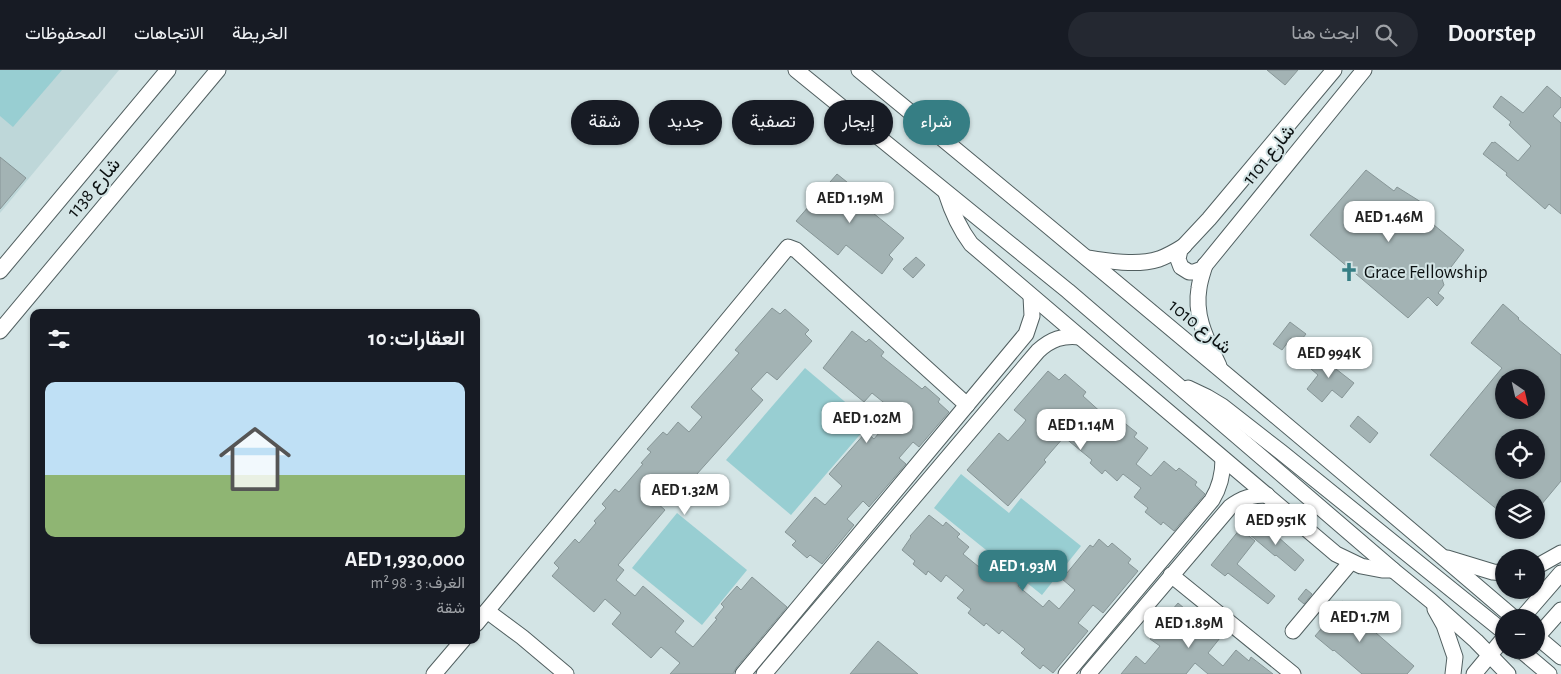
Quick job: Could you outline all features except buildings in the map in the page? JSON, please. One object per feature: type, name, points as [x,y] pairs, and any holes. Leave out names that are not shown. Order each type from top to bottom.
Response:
[{"type":"street","name":"شارع 1138","points":[[0,271],[168,70]]},
{"type":"street","points":[[195,97],[206,70]]},
{"type":"street","name":"شارع 1138","points":[[0,331],[218,70]]},
{"type":"street","points":[[796,70],[1068,291],[1431,601],[1476,641],[1506,673],[1516,659]]},
{"type":"street","name":"شارع 1010","points":[[859,70],[1221,369],[1504,609]]},
{"type":"street","name":"شارع 1101","points":[[1087,258],[1128,263],[1145,262],[1160,259],[1184,246],[1209,219],[1334,70]]},
{"type":"street","name":"شارع 1101","points":[[1221,369],[1201,328],[1197,306],[1199,287],[1205,265],[1364,70]]},
{"type":"street","points":[[946,193],[951,211],[971,244],[1223,459],[1336,554],[1350,562],[1371,569],[1394,570]]},
{"type":"street","points":[[1184,246],[1180,250],[1178,259],[1185,270],[1194,272],[1202,269],[1205,265]]},
{"type":"street","points":[[480,619],[788,247],[796,250],[966,405]]},
{"type":"street","points":[[743,674],[1026,334],[1032,316],[1032,296]]},
{"type":"street","points":[[764,674],[1033,356],[1045,344],[1053,340],[1062,337],[1080,337]]},
{"type":"street","points":[[1020,341],[1031,344],[1034,348],[1033,356]]},
{"type":"street","points":[[1175,383],[1191,389],[1222,406],[1495,625]]},
{"type":"street","points":[[1066,674],[1212,500],[1220,485],[1223,459]]},
{"type":"street","points":[[1088,674],[1230,507],[1243,498],[1267,496]]},
{"type":"street","points":[[1212,500],[1222,505],[1226,512]]},
{"type":"street","points":[[1545,563],[1561,553]]},
{"type":"street","points":[[1443,556],[1495,572]]},
{"type":"street","points":[[1293,631],[1350,562]]},
{"type":"street","points":[[1530,609],[1561,573]]},
{"type":"street","points":[[1171,575],[1293,674]]},
{"type":"street","points":[[1431,601],[1444,625],[1451,644],[1455,658],[1453,674]]},
{"type":"street","points":[[1545,628],[1561,610]]},
{"type":"street","points":[[487,611],[566,674]]},
{"type":"street","points":[[434,674],[460,644]]},
{"type":"street","points":[[1545,644],[1561,657]]},
{"type":"street","points":[[1474,674],[1495,650]]},
{"type":"street","points":[[1490,656],[1495,654]]},
{"type":"street","points":[[1531,659],[1549,674]]},
{"type":"shaded area","points":[[0,70],[119,70],[0,213]]},
{"type":"shaded area","points":[[0,70],[62,70],[13,127],[0,116]]},
{"type":"shaded area","points":[[805,368],[870,423],[791,515],[726,460]]},
{"type":"shaded area","points":[[961,474],[1009,513],[1021,498],[1081,546],[1042,595],[934,508]]},
{"type":"shaded area","points":[[677,513],[747,570],[702,625],[632,568]]},
{"type":"place","name":"Grace Fellowship","points":[[1349,272]]}]
